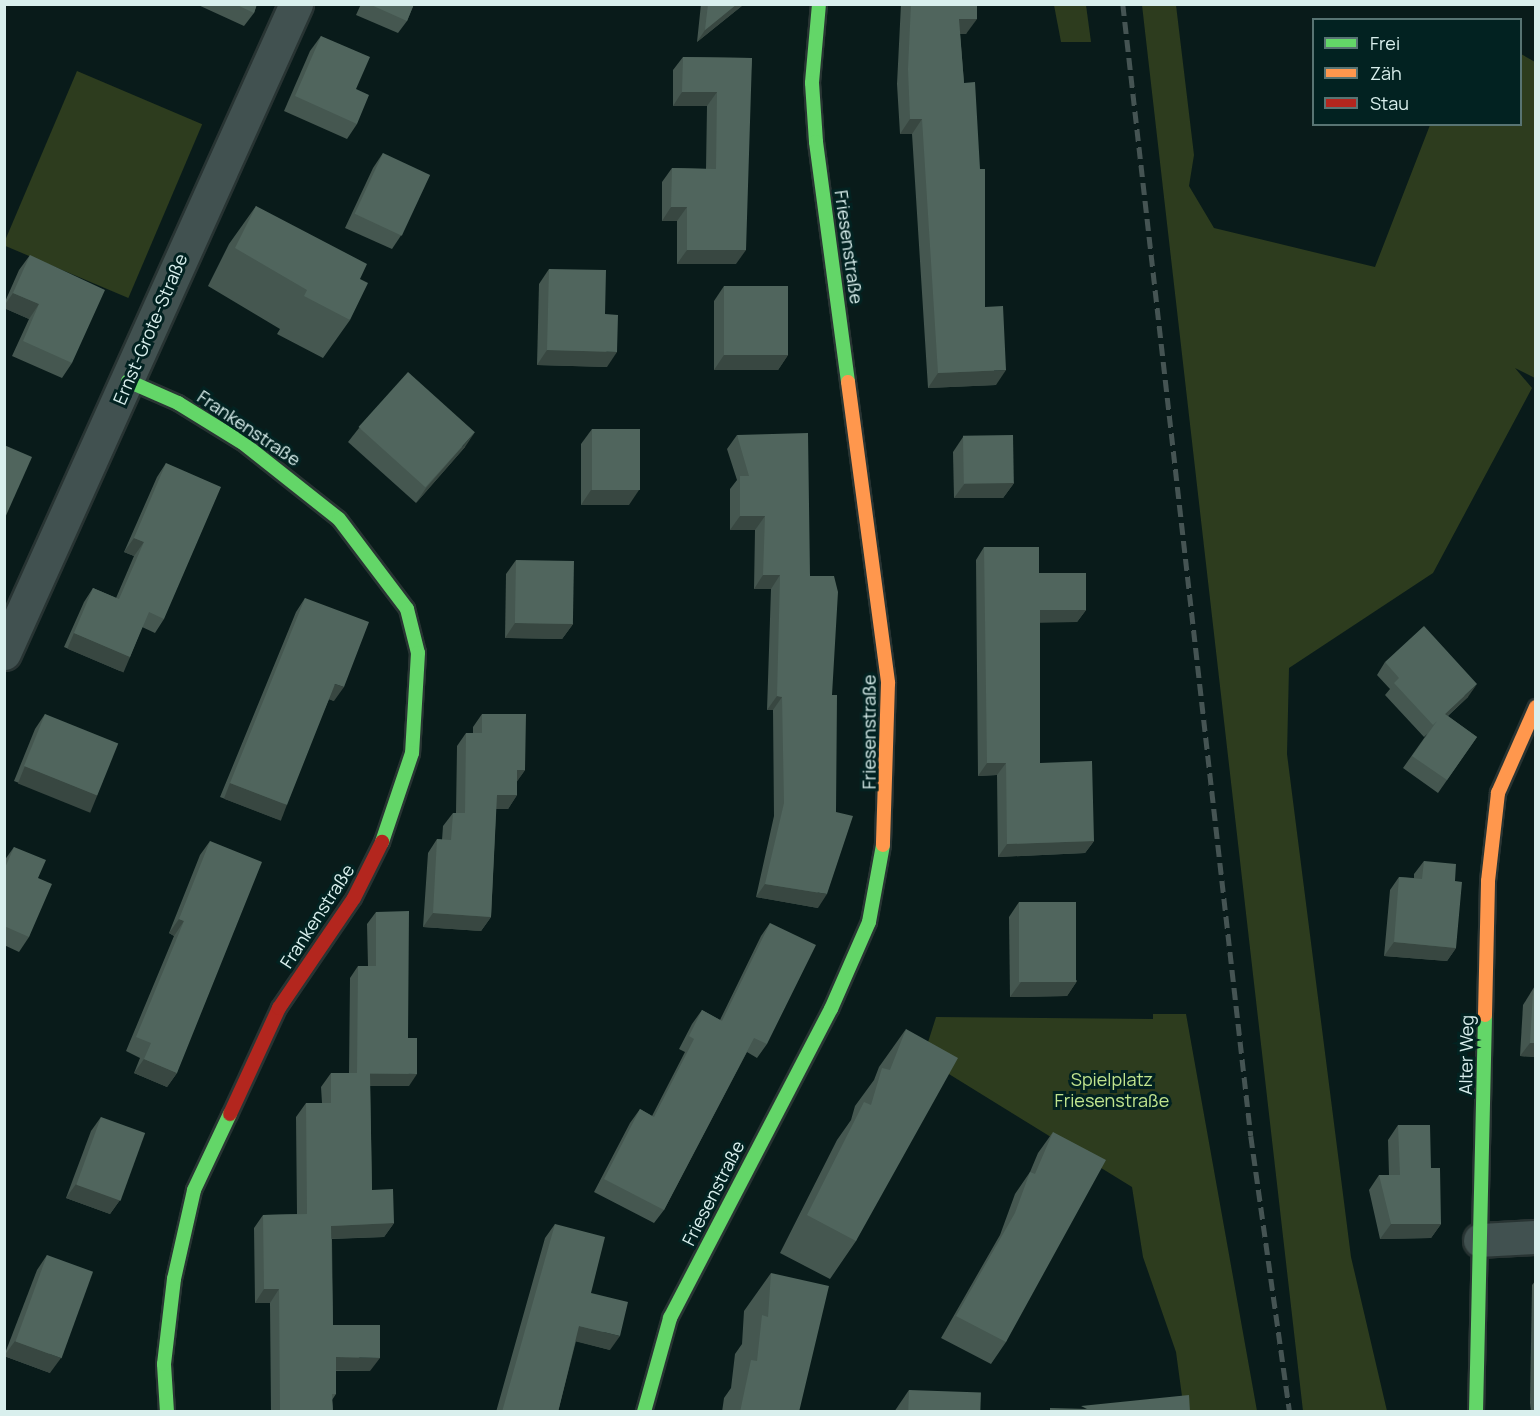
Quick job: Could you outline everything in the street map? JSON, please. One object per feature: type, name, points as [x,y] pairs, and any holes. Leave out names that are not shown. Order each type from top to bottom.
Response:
[{"type":"street","name":"Ernst-Grote-Straße","points":[[4,653],[296,4]]},
{"type":"street","name":"Friesenstraße","points":[[644,1412],[670,1318],[831,1009],[869,922],[887,822],[888,683],[816,142],[812,83],[819,4]]},
{"type":"street","name":"Frankenstraße","points":[[128,381],[178,403],[243,443],[339,519],[408,609],[418,653],[412,753],[387,833],[354,898],[279,1008],[194,1190],[174,1280],[164,1364],[167,1412]]},
{"type":"street","name":"Alter Weg","points":[[1476,1412],[1488,881],[1498,793],[1536,707]]},
{"type":"street","points":[[1480,1240],[1536,1237]]},
{"type":"green space","points":[[1054,5],[1086,5],[1091,42],[1061,42]]},
{"type":"green space","points":[[1142,5],[1176,5],[1194,155],[1189,186],[1214,228],[1375,267],[1430,126],[1522,126],[1522,55],[1535,62],[1535,378],[1515,368],[1532,388],[1433,573],[1289,668],[1287,754],[1351,1257],[1387,1411],[1303,1411]]},
{"type":"green space","points":[[77,71],[202,124],[128,298],[4,245]]},
{"type":"green space","name":"Spielplatz Friesenstraße","points":[[1153,1014],[1186,1014],[1257,1411],[1184,1411],[1176,1352],[1143,1257],[1132,1187],[923,1058],[936,1017],[1153,1019]]},
{"type":"building","points":[[235,4],[257,4],[254,13]]},
{"type":"building","points":[[369,4],[414,4],[407,21]]},
{"type":"building","points":[[708,4],[737,4],[705,30]]},
{"type":"building","points":[[911,4],[977,4],[977,19],[959,19],[964,83],[975,82],[980,169],[985,169],[985,307],[1003,306],[1006,370],[938,373],[922,119],[910,119],[908,69]]},
{"type":"building","points":[[321,36],[370,57],[356,89],[369,95],[357,124],[295,96]]},
{"type":"building","points":[[683,57],[752,58],[746,250],[687,250],[687,207],[671,207],[672,168],[716,169],[717,92],[682,92]]},
{"type":"building","points":[[383,153],[430,175],[402,236],[355,214]]},
{"type":"building","points":[[256,206],[367,264],[360,279],[368,283],[350,320],[304,296],[307,290],[235,248]]},
{"type":"building","points":[[30,255],[105,290],[72,363],[23,341],[39,304],[13,293]]},
{"type":"building","points":[[549,269],[606,270],[605,314],[618,315],[617,352],[547,350]]},
{"type":"building","points":[[724,286],[788,286],[788,355],[724,355]]},
{"type":"building","points":[[408,372],[475,432],[425,487],[358,427]]},
{"type":"building","points":[[592,429],[640,429],[640,490],[592,490]]},
{"type":"building","points":[[808,433],[810,576],[834,576],[838,592],[832,695],[837,695],[836,812],[853,816],[827,894],[765,884],[784,803],[782,697],[777,696],[780,575],[763,575],[765,516],[740,516],[740,476],[749,476],[737,435]]},
{"type":"building","points":[[1013,435],[1014,483],[964,484],[963,436]]},
{"type":"building","points":[[4,445],[32,457],[4,520]]},
{"type":"building","points":[[166,463],[221,487],[164,619],[149,612],[130,657],[74,633],[93,588],[119,599],[144,542],[134,538]]},
{"type":"building","points":[[984,547],[1039,547],[1039,573],[1086,573],[1086,610],[1040,610],[1040,763],[1092,761],[1094,841],[1007,844],[1006,763],[987,763]]},
{"type":"building","points":[[516,560],[574,561],[573,624],[515,623]]},
{"type":"building","points":[[305,598],[369,622],[344,687],[335,684],[287,805],[230,783]]},
{"type":"building","points":[[1424,626],[1477,684],[1445,714],[1477,737],[1447,780],[1412,756],[1437,721],[1433,725],[1394,683],[1399,678],[1385,662]]},
{"type":"building","points":[[45,714],[118,744],[97,796],[24,766]]},
{"type":"building","points":[[482,714],[526,714],[525,770],[517,770],[517,795],[497,795],[491,917],[433,913],[437,839],[451,840],[453,813],[465,813],[466,733],[482,733]]},
{"type":"building","points":[[210,841],[262,862],[177,1073],[144,1059],[151,1043],[136,1037],[184,921],[179,919]]},
{"type":"building","points":[[14,847],[46,860],[38,878],[52,884],[29,937],[4,926],[4,870]]},
{"type":"building","points":[[1424,861],[1456,864],[1455,881],[1462,882],[1456,948],[1394,942],[1399,877],[1422,879]]},
{"type":"building","points":[[1019,902],[1076,902],[1076,982],[1019,982]]},
{"type":"building","points":[[409,911],[408,1038],[417,1038],[417,1074],[357,1073],[358,966],[376,966],[376,912]]},
{"type":"building","points":[[770,923],[816,945],[767,1044],[754,1038],[664,1210],[604,1179],[640,1109],[654,1117],[694,1039],[689,1036],[702,1010],[722,1021]]},
{"type":"building","points":[[1536,986],[1536,1043],[1530,1043],[1533,991]]},
{"type":"building","points":[[906,1029],[958,1058],[856,1241],[807,1215],[864,1102],[871,1105],[882,1068],[890,1070]]},
{"type":"building","points":[[331,1073],[370,1073],[372,1190],[393,1189],[394,1223],[331,1226],[333,1325],[380,1325],[380,1358],[336,1357],[336,1394],[332,1394],[333,1412],[280,1412],[279,1289],[264,1289],[263,1215],[307,1214],[306,1103],[331,1103]]},
{"type":"building","points":[[101,1117],[145,1133],[121,1201],[76,1185]]},
{"type":"building","points":[[1398,1125],[1430,1125],[1431,1168],[1440,1168],[1441,1224],[1391,1224],[1379,1175],[1400,1175]]},
{"type":"building","points":[[1053,1132],[1106,1160],[1006,1342],[956,1316],[1015,1213],[1030,1172],[1035,1174]]},
{"type":"building","points":[[555,1224],[605,1237],[591,1293],[628,1302],[620,1336],[579,1326],[558,1412],[502,1412]]},
{"type":"building","points":[[47,1255],[93,1272],[62,1358],[16,1341]]},
{"type":"building","points":[[771,1273],[829,1286],[799,1412],[740,1412],[751,1360],[757,1361],[762,1315],[768,1317]]},
{"type":"building","points":[[909,1390],[981,1393],[980,1412],[908,1412]]},
{"type":"building","points":[[1189,1395],[1190,1412],[1050,1412],[1050,1408],[1087,1409],[1081,1406]]},
{"type":"railway","points":[[1123,4],[1251,1136],[1290,1412]]},
{"type":"traffic: fast","points":[[819,4],[812,83],[816,142],[848,382]]},
{"type":"traffic: fast","points":[[128,381],[178,403],[243,443],[339,519],[407,609],[418,653],[412,753],[382,842]]},
{"type":"traffic: fast","points":[[644,1412],[670,1318],[831,1009],[869,922],[883,845]]},
{"type":"traffic: fast","points":[[1476,1412],[1485,1015]]},
{"type":"traffic: fast","points":[[167,1412],[164,1364],[174,1279],[194,1190],[230,1114]]},
{"type":"traffic: slow","points":[[848,382],[888,683],[883,845]]},
{"type":"traffic: slow","points":[[1485,1015],[1488,881],[1498,793],[1536,707]]},
{"type":"traffic: jam","points":[[230,1114],[279,1008],[354,898],[382,842]]}]
